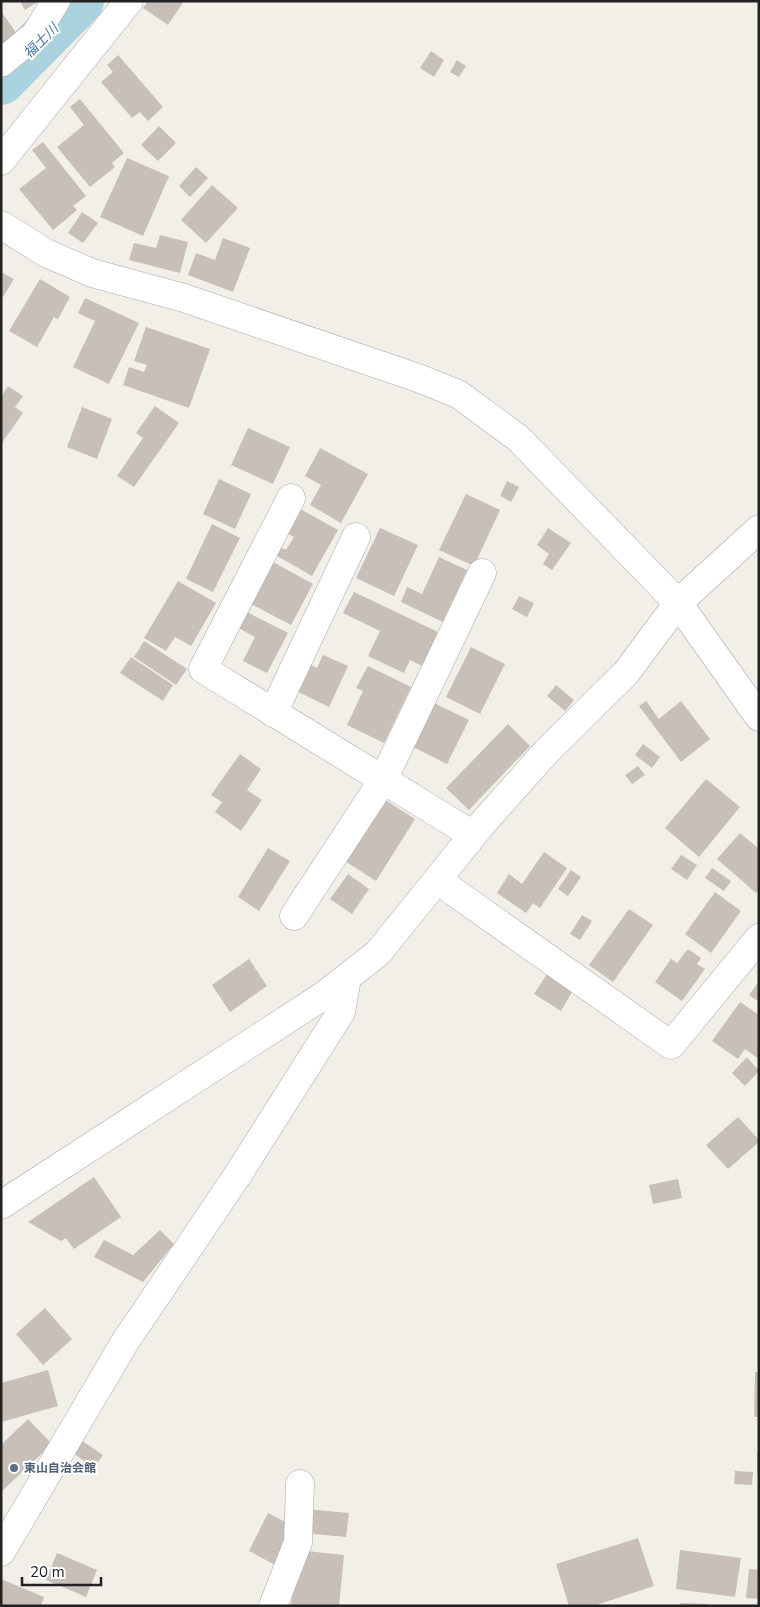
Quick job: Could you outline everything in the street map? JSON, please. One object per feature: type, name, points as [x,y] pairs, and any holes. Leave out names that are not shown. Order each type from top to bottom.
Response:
[{"type":"street","points":[[1,63],[35,35],[56,1]]},
{"type":"street","points":[[1,161],[129,1]]},
{"type":"street","points":[[1,225],[46,253],[92,273],[184,298],[418,378],[458,394],[518,438],[678,603],[759,716]]},
{"type":"street","points":[[291,498],[203,669],[473,835]]},
{"type":"street","points":[[1,1205],[323,996],[378,953],[473,835],[546,752],[626,673],[678,603],[759,529]]},
{"type":"street","points":[[273,712],[356,537]]},
{"type":"street","points":[[294,916],[383,780],[482,573]]},
{"type":"street","points":[[437,880],[670,1045],[759,938]]},
{"type":"street","points":[[1,1552],[125,1342],[237,1176],[341,1012],[347,978]]},
{"type":"street","points":[[273,1606],[298,1542],[300,1484]]},
{"type":"building","points":[[20,1],[39,1],[25,10]]},
{"type":"building","points":[[148,1],[184,1],[168,25],[143,8]]},
{"type":"building","points":[[1,11],[17,34],[1,45]]},
{"type":"building","points":[[431,51],[444,60],[434,77],[420,68]]},
{"type":"building","points":[[118,55],[163,107],[148,121],[140,112],[132,118],[101,82],[113,72],[107,65]]},
{"type":"building","points":[[457,60],[466,66],[459,77],[450,72]]},
{"type":"building","points":[[80,99],[124,153],[112,163],[115,167],[90,187],[57,147],[84,125],[70,107]]},
{"type":"building","points":[[159,126],[176,143],[158,161],[141,145]]},
{"type":"building","points":[[43,142],[86,196],[73,206],[77,210],[53,230],[19,189],[46,168],[32,150]]},
{"type":"building","points":[[127,158],[169,176],[143,236],[100,217]]},
{"type":"building","points":[[196,167],[208,178],[190,197],[179,186]]},
{"type":"building","points":[[212,185],[238,208],[206,243],[181,220]]},
{"type":"building","points":[[82,212],[98,223],[83,243],[68,233]]},
{"type":"building","points":[[160,235],[188,242],[180,273],[129,260],[134,243],[156,248]]},
{"type":"building","points":[[223,238],[250,248],[233,292],[188,275],[196,253],[215,260]]},
{"type":"building","points":[[1,272],[14,279],[1,300]]},
{"type":"building","points":[[40,279],[70,297],[58,319],[54,317],[37,347],[9,331]]},
{"type":"building","points":[[85,298],[139,323],[109,384],[73,367],[95,321],[78,313]]},
{"type":"building","points":[[146,327],[210,349],[189,408],[123,385],[129,367],[144,372],[147,365],[134,361]]},
{"type":"building","points":[[8,386],[23,396],[15,407],[23,413],[1,444],[1,397]]},
{"type":"building","points":[[155,406],[179,423],[134,487],[117,476],[143,438],[136,433]]},
{"type":"building","points":[[82,407],[112,419],[97,459],[67,447]]},
{"type":"building","points":[[248,428],[290,447],[273,484],[231,465]]},
{"type":"building","points":[[320,448],[368,474],[341,523],[310,505],[321,485],[305,476]]},
{"type":"building","points":[[219,479],[251,494],[235,529],[203,514]]},
{"type":"building","points":[[507,481],[519,487],[511,502],[500,496]]},
{"type":"building","points":[[466,494],[500,510],[474,566],[439,550]]},
{"type":"building","points":[[295,506],[338,530],[312,576],[272,553],[276,545],[286,550],[294,537],[281,530]]},
{"type":"building","points":[[212,524],[240,538],[213,592],[186,579]]},
{"type":"building","points":[[380,528],[418,545],[394,596],[356,578]]},
{"type":"building","points":[[548,528],[571,543],[552,570],[543,564],[549,554],[537,545]]},
{"type":"building","points":[[439,557],[467,570],[443,622],[401,602],[407,587],[422,594]]},
{"type":"building","points":[[271,561],[313,584],[291,625],[249,603]]},
{"type":"building","points":[[178,581],[216,603],[191,646],[175,637],[166,651],[144,638]]},
{"type":"building","points":[[354,592],[438,632],[422,666],[410,660],[404,673],[368,656],[380,631],[343,613]]},
{"type":"building","points":[[519,596],[534,603],[527,617],[512,609]]},
{"type":"building","points":[[241,609],[288,633],[267,673],[243,661],[255,637],[233,625]]},
{"type":"building","points":[[144,641],[187,669],[176,685],[134,657]]},
{"type":"building","points":[[471,647],[505,664],[480,714],[446,697]]},
{"type":"building","points":[[323,655],[348,666],[329,707],[294,690],[307,663],[317,668]]},
{"type":"building","points":[[131,657],[173,685],[163,701],[120,673]]},
{"type":"building","points":[[368,666],[411,687],[384,743],[347,725],[363,691],[356,688]]},
{"type":"building","points":[[556,685],[574,700],[565,711],[547,696]]},
{"type":"building","points":[[646,701],[659,719],[681,701],[710,739],[681,762],[639,706]]},
{"type":"building","points":[[434,703],[469,720],[447,764],[413,747]]},
{"type":"building","points":[[508,724],[530,746],[469,810],[446,788]]},
{"type":"building","points":[[643,744],[660,757],[652,768],[635,755]]},
{"type":"building","points":[[240,754],[261,769],[247,790],[262,800],[241,831],[215,812],[222,802],[211,795]]},
{"type":"building","points":[[638,766],[645,775],[632,784],[625,775]]},
{"type":"building","points":[[706,779],[740,807],[699,857],[665,828]]},
{"type":"building","points":[[379,796],[415,819],[376,881],[340,858]]},
{"type":"building","points":[[740,833],[759,849],[759,890],[756,893],[717,859]]},
{"type":"building","points":[[268,848],[290,861],[259,911],[238,897]]},
{"type":"building","points":[[544,852],[567,868],[540,908],[533,903],[526,913],[497,893],[509,874],[522,884]]},
{"type":"building","points":[[681,855],[697,865],[687,880],[671,869]]},
{"type":"building","points":[[712,868],[731,881],[724,891],[705,878]]},
{"type":"building","points":[[571,870],[581,877],[568,896],[558,889]]},
{"type":"building","points":[[348,874],[369,889],[352,914],[330,899]]},
{"type":"building","points":[[715,892],[741,911],[711,953],[685,934]]},
{"type":"building","points":[[629,909],[653,925],[613,982],[589,965]]},
{"type":"building","points":[[582,915],[592,921],[580,940],[570,934]]},
{"type":"building","points":[[688,949],[701,958],[697,964],[705,969],[682,1001],[655,982],[671,959],[677,963]]},
{"type":"building","points":[[249,959],[267,986],[230,1012],[212,985]]},
{"type":"building","points":[[549,971],[575,987],[561,1011],[534,994]]},
{"type":"building","points":[[759,981],[759,1002],[749,995]]},
{"type":"building","points":[[740,1002],[759,1015],[759,1059],[745,1049],[738,1059],[712,1041]]},
{"type":"building","points":[[747,1057],[759,1071],[745,1086],[732,1073]]},
{"type":"building","points":[[738,1117],[759,1142],[728,1169],[706,1145]]},
{"type":"building","points":[[94,1177],[121,1217],[74,1249],[66,1238],[61,1241],[28,1222]]},
{"type":"building","points":[[678,1179],[682,1198],[653,1204],[649,1185]]},
{"type":"building","points":[[160,1230],[174,1244],[143,1282],[94,1257],[104,1240],[133,1255]]},
{"type":"building","points":[[45,1308],[72,1339],[43,1365],[16,1334]]},
{"type":"building","points":[[48,1370],[58,1406],[1,1422],[1,1383]]},
{"type":"building","points":[[755,1372],[759,1372],[759,1417],[754,1417]]},
{"type":"building","name":"東山自治会館","points":[[28,1419],[52,1444],[1,1492],[1,1445]]},
{"type":"building","points":[[81,1440],[103,1455],[94,1468],[73,1453]]},
{"type":"building","points":[[757,1453],[759,1453],[759,1471],[757,1471]]},
{"type":"building","points":[[735,1471],[753,1472],[752,1485],[734,1484]]},
{"type":"building","points":[[306,1509],[349,1513],[346,1537],[303,1533]]},
{"type":"building","points":[[268,1513],[297,1528],[277,1566],[249,1551]]},
{"type":"building","points":[[638,1538],[654,1586],[593,1606],[569,1606],[556,1564]]},
{"type":"building","points":[[297,1550],[344,1555],[339,1606],[291,1606]]},
{"type":"building","points":[[680,1550],[741,1558],[735,1597],[676,1589]]},
{"type":"building","points":[[57,1553],[97,1570],[86,1597],[46,1580]]},
{"type":"building","points":[[749,1569],[759,1570],[759,1599],[746,1598]]},
{"type":"building","points":[[1,1579],[44,1597],[41,1606],[1,1606]]},
{"type":"building","points":[[680,1603],[709,1604],[709,1606],[680,1606]]},
{"type":"waterway","name":"福士川","points":[[1,81],[80,1]]},
{"type":"place","name":"東山自治会館","points":[[14,1468]]}]
